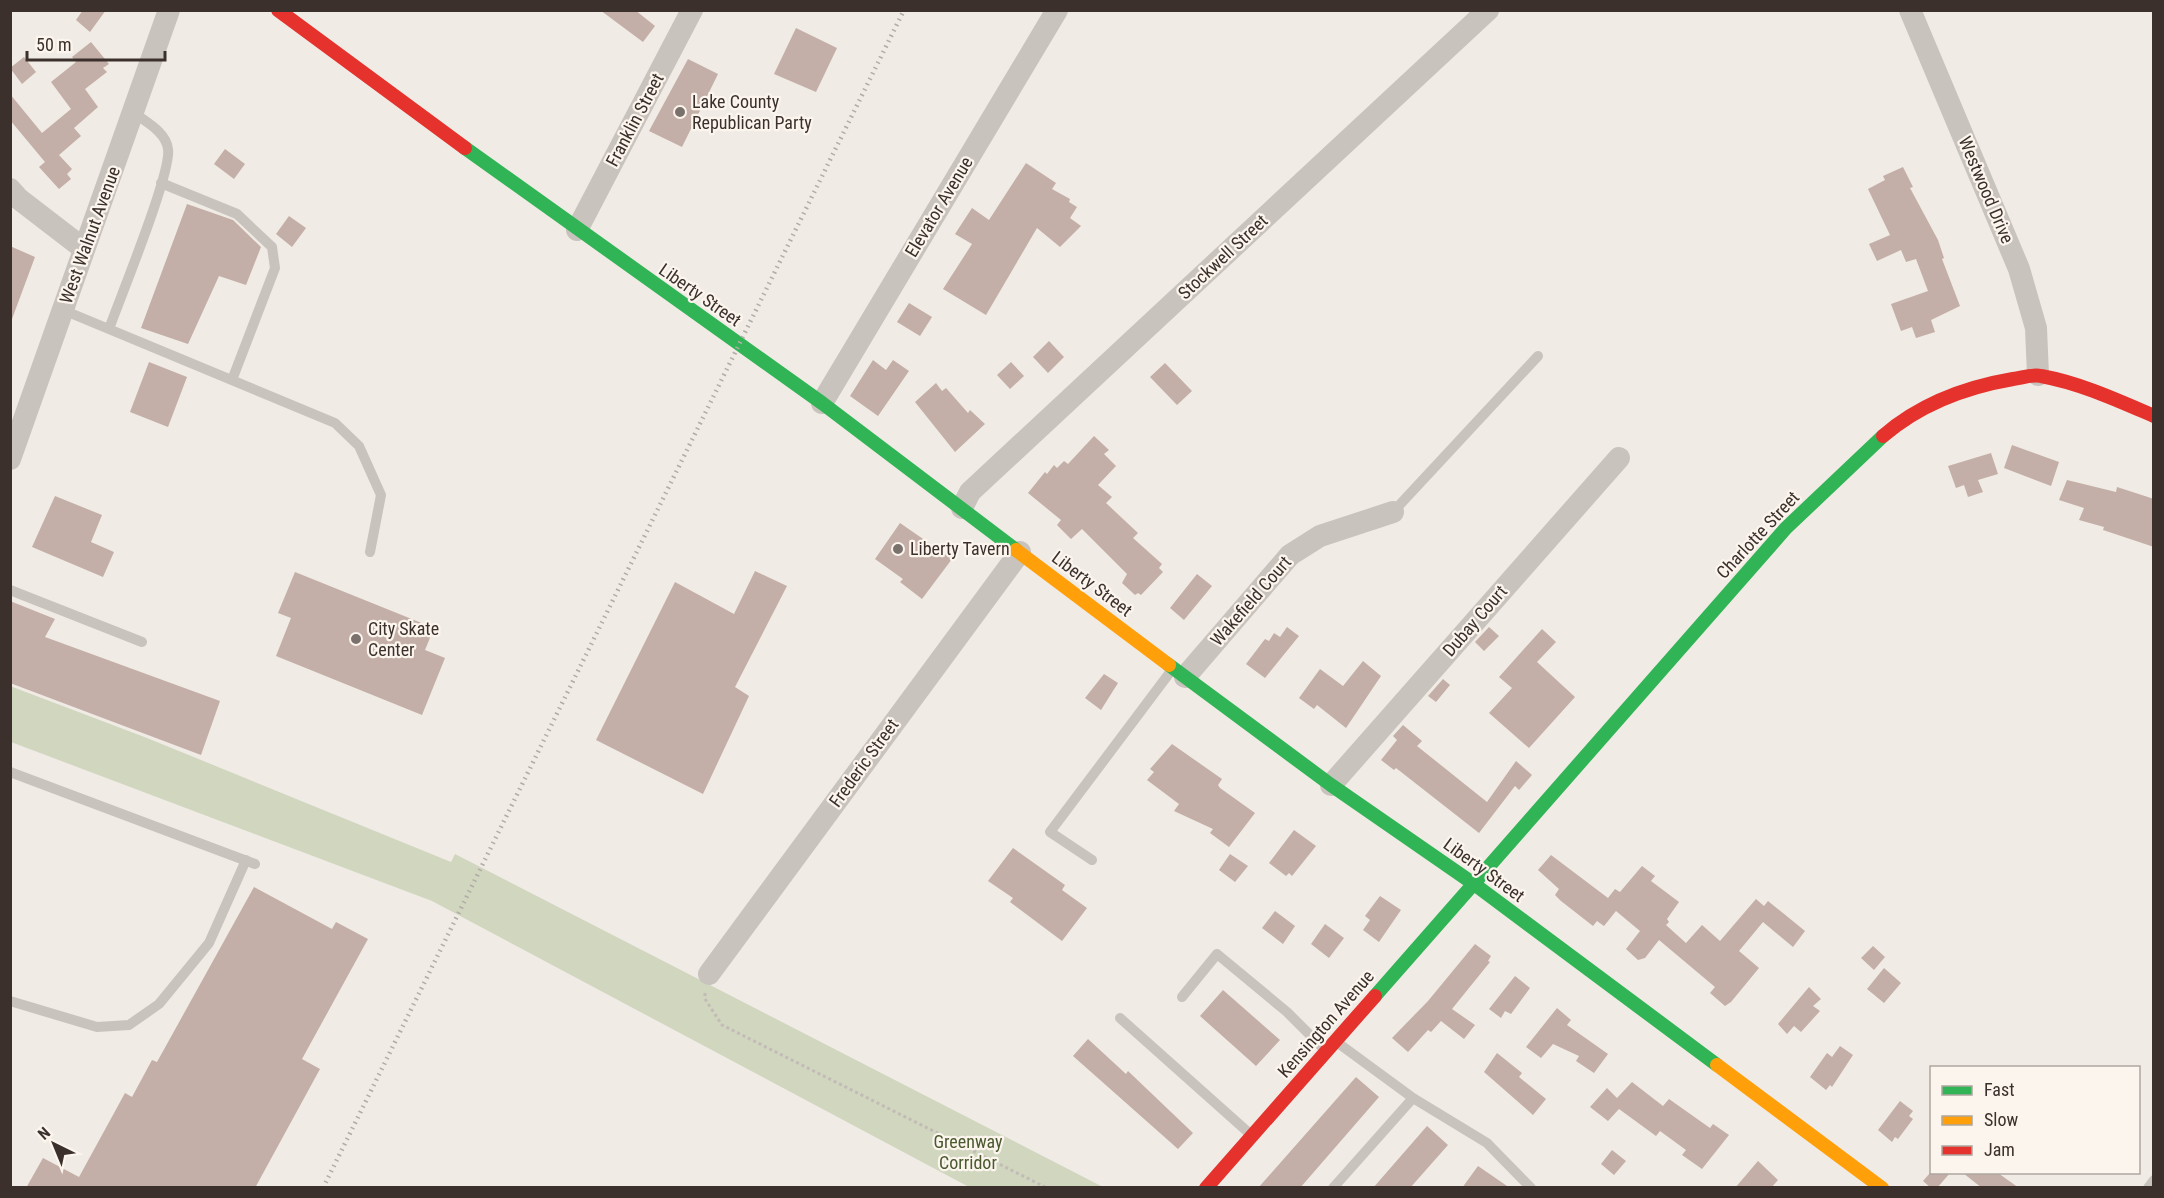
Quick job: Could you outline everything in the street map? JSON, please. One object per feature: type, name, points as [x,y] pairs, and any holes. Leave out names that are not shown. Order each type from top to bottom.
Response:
[{"type":"street","name":"West Walnut Avenue","points":[[10,459],[169,10]]},
{"type":"street","name":"Liberty Street","points":[[278,10],[577,230],[822,403],[1179,672],[1331,784],[1474,884],[1882,1188]]},
{"type":"street","name":"Franklin Street","points":[[577,230],[692,10]]},
{"type":"street","name":"Elevator Avenue","points":[[822,403],[1057,10]]},
{"type":"street","name":"Stockwell Street","points":[[962,508],[970,492],[1488,10]]},
{"type":"street","name":"Westwood Drive","points":[[1911,10],[2019,269],[2036,328],[2038,375]]},
{"type":"street","points":[[10,189],[19,200],[84,249]]},
{"type":"street","name":"Charlotte Street","points":[[1474,884],[1786,528],[1854,461],[1897,424],[1939,400],[1980,385],[2038,375],[2091,389],[2154,416]]},
{"type":"street","name":"Dubay Court","points":[[1331,784],[1619,458]]},
{"type":"street","name":"Wakefield Court","points":[[1179,672],[1290,555],[1320,536],[1393,512]]},
{"type":"street","name":"Frederic Street","points":[[709,974],[1020,552]]},
{"type":"street","name":"Kensington Avenue","points":[[1206,1188],[1474,884]]},
{"type":"lane","points":[[109,329],[161,183],[169,149],[162,134],[134,113]]},
{"type":"lane","points":[[161,183],[237,214],[272,247],[274,268],[232,380]]},
{"type":"lane","points":[[63,310],[335,423],[359,446],[381,495],[370,552]]},
{"type":"lane","points":[[1393,512],[1538,356]]},
{"type":"lane","points":[[10,590],[142,642]]},
{"type":"lane","points":[[1092,860],[1050,832],[1179,672]]},
{"type":"lane","points":[[10,772],[250,862],[209,943],[159,1004],[129,1025],[97,1027],[10,1001]]},
{"type":"lane","points":[[1182,997],[1217,954],[1331,1046],[1487,1143],[1531,1188]]},
{"type":"lane","points":[[1120,1018],[1252,1136]]},
{"type":"lane","points":[[1333,1188],[1413,1098]]},
{"type":"lane","points":[[2148,1188],[2154,1180]]},
{"type":"path","points":[[709,974],[705,999],[723,1024],[1047,1188]]},
{"type":"green space","name":"Greenway Corridor","points":[[10,686],[147,738],[451,862],[455,854],[1103,1187],[969,1187],[432,901],[11,742]]},
{"type":"building","points":[[83,10],[106,10],[90,32],[76,20]]},
{"type":"building","points":[[600,10],[635,10],[655,26],[643,42]]},
{"type":"building","points":[[796,28],[837,48],[816,92],[774,74]]},
{"type":"building","points":[[91,42],[109,64],[103,68],[107,72],[85,89],[98,107],[74,128],[81,136],[59,155],[72,169],[67,174],[71,179],[59,189],[39,167],[45,162],[10,120],[10,94],[42,133],[71,109],[51,82],[76,62],[72,57]]},
{"type":"building","points":[[24,57],[36,72],[22,84],[10,68]]},
{"type":"building","name":"Lake County Republican Party","points":[[688,59],[718,74],[682,147],[649,131]]},
{"type":"building","points":[[225,149],[245,164],[234,179],[214,164]]},
{"type":"building","points":[[1026,163],[1056,183],[1052,189],[1070,199],[1069,202],[1077,207],[1070,218],[1081,226],[1060,247],[1037,228],[986,315],[943,289],[972,244],[955,234],[972,208],[989,220]]},
{"type":"building","points":[[1903,167],[1913,187],[1910,188],[1938,240],[1944,258],[1942,259],[1960,306],[1931,320],[1935,332],[1916,338],[1912,327],[1901,331],[1891,304],[1928,291],[1916,259],[1906,262],[1901,250],[1877,261],[1869,244],[1890,235],[1868,189],[1885,180],[1883,176]]},
{"type":"building","points":[[187,204],[233,220],[261,247],[246,285],[219,276],[188,344],[141,328]]},
{"type":"building","points":[[289,216],[306,228],[292,247],[276,234]]},
{"type":"building","points":[[10,246],[35,257],[12,319],[10,319]]},
{"type":"building","points":[[909,303],[932,317],[920,336],[897,322]]},
{"type":"building","points":[[1049,341],[1064,357],[1048,373],[1033,357]]},
{"type":"building","points":[[873,360],[886,370],[893,360],[909,371],[878,416],[850,396]]},
{"type":"building","points":[[149,362],[187,377],[168,427],[130,412]]},
{"type":"building","points":[[1011,362],[1024,376],[1010,389],[997,375]]},
{"type":"building","points":[[1165,363],[1192,391],[1177,405],[1150,377]]},
{"type":"building","points":[[936,383],[942,391],[946,388],[968,413],[970,410],[985,424],[955,452],[915,402]]},
{"type":"building","points":[[1094,436],[1109,450],[1104,454],[1116,466],[1098,485],[1112,497],[1106,503],[1138,533],[1133,538],[1162,564],[1159,568],[1163,572],[1141,595],[1138,593],[1135,595],[1122,583],[1127,574],[1082,529],[1071,539],[1057,525],[1061,520],[1028,493],[1045,472],[1047,474],[1054,465],[1057,468],[1064,461],[1068,464]]},
{"type":"building","points":[[2012,445],[2059,462],[2051,486],[2004,468]]},
{"type":"building","points":[[1991,453],[1998,474],[1978,480],[1983,492],[1968,497],[1964,485],[1956,488],[1948,466]]},
{"type":"building","points":[[2067,480],[2116,492],[2117,487],[2154,499],[2154,547],[2103,530],[2104,527],[2079,520],[2084,508],[2059,500]]},
{"type":"building","points":[[55,496],[102,515],[91,542],[114,552],[103,577],[32,547]]},
{"type":"building","points":[[900,523],[952,559],[922,599],[900,582],[903,579],[875,559]]},
{"type":"building","points":[[755,571],[787,586],[735,687],[749,696],[703,794],[596,740],[675,582],[734,614]]},
{"type":"building","name":"City Skate Center","points":[[295,572],[434,628],[425,650],[445,658],[422,715],[276,656],[291,618],[278,613]]},
{"type":"building","points":[[1197,574],[1212,586],[1184,620],[1170,608]]},
{"type":"building","points":[[10,601],[55,619],[45,637],[220,701],[201,755],[10,683]]},
{"type":"building","points":[[1287,627],[1299,636],[1265,678],[1246,664],[1265,639],[1269,641],[1274,633],[1280,637]]},
{"type":"building","points":[[1489,627],[1499,636],[1484,651],[1475,642]]},
{"type":"building","points":[[1542,629],[1556,642],[1537,662],[1575,697],[1529,748],[1489,713],[1512,688],[1499,677]]},
{"type":"building","points":[[1363,661],[1381,676],[1346,728],[1317,705],[1314,709],[1299,698],[1320,669],[1343,686]]},
{"type":"building","points":[[1104,674],[1118,683],[1101,710],[1085,698]]},
{"type":"building","points":[[1443,679],[1450,685],[1436,702],[1428,696]]},
{"type":"building","points":[[1403,725],[1422,741],[1417,746],[1487,802],[1516,761],[1532,775],[1519,790],[1515,786],[1479,833],[1396,768],[1394,770],[1381,760],[1397,740],[1393,736]]},
{"type":"building","points":[[1172,744],[1222,779],[1218,785],[1220,788],[1255,813],[1229,847],[1210,833],[1213,829],[1174,811],[1179,804],[1147,780],[1154,772],[1150,769]]},
{"type":"building","points":[[1294,830],[1316,846],[1292,876],[1289,873],[1286,876],[1269,863]]},
{"type":"building","points":[[1013,848],[1065,885],[1062,890],[1087,908],[1062,941],[1010,902],[1013,898],[988,881]]},
{"type":"building","points":[[1230,854],[1248,866],[1235,882],[1219,870]]},
{"type":"building","points":[[1551,855],[1608,898],[1615,889],[1620,892],[1642,866],[1655,876],[1651,881],[1679,902],[1667,919],[1669,922],[1666,925],[1686,943],[1702,925],[1720,941],[1756,899],[1764,906],[1768,901],[1805,931],[1793,947],[1763,922],[1739,951],[1759,968],[1731,1002],[1725,1006],[1710,993],[1715,987],[1659,940],[1645,958],[1638,960],[1626,949],[1640,931],[1616,911],[1604,926],[1597,921],[1593,926],[1561,901],[1555,895],[1559,889],[1538,870]]},
{"type":"building","points":[[254,887],[332,929],[336,922],[368,939],[302,1059],[320,1069],[255,1188],[26,1188],[43,1158],[79,1177],[125,1093],[132,1097],[152,1060],[157,1062]]},
{"type":"building","points":[[1380,896],[1401,910],[1379,942],[1363,930],[1370,920],[1365,916]]},
{"type":"building","points":[[1275,911],[1295,926],[1283,944],[1262,928]]},
{"type":"building","points":[[1325,924],[1344,938],[1329,958],[1311,944]]},
{"type":"building","points":[[1475,944],[1491,956],[1488,961],[1490,962],[1452,1009],[1475,1025],[1464,1039],[1441,1021],[1431,1032],[1428,1030],[1408,1052],[1392,1038],[1428,1001]]},
{"type":"building","points":[[1873,946],[1885,957],[1874,970],[1861,958]]},
{"type":"building","points":[[1884,968],[1901,983],[1884,1003],[1867,989]]},
{"type":"building","points":[[1515,976],[1530,988],[1511,1014],[1505,1011],[1501,1018],[1489,1009]]},
{"type":"building","points":[[1809,987],[1821,999],[1813,1006],[1820,1011],[1801,1032],[1794,1026],[1787,1034],[1778,1024]]},
{"type":"building","points":[[1223,990],[1280,1040],[1256,1066],[1200,1016]]},
{"type":"building","points":[[1557,1008],[1571,1020],[1567,1025],[1608,1054],[1594,1073],[1576,1061],[1579,1056],[1553,1044],[1541,1058],[1526,1047]]},
{"type":"building","points":[[1088,1039],[1126,1074],[1128,1071],[1193,1133],[1178,1149],[1073,1056]]},
{"type":"building","points":[[1840,1046],[1853,1055],[1832,1087],[1830,1085],[1826,1090],[1810,1077],[1827,1053],[1832,1057]]},
{"type":"building","points":[[1497,1053],[1522,1073],[1519,1077],[1546,1099],[1533,1115],[1484,1072]]},
{"type":"building","points":[[1356,1077],[1379,1097],[1300,1188],[1258,1188]]},
{"type":"building","points":[[1632,1082],[1663,1106],[1669,1099],[1710,1128],[1713,1124],[1729,1135],[1702,1169],[1682,1155],[1686,1150],[1660,1131],[1656,1136],[1619,1109],[1608,1121],[1590,1107],[1607,1088],[1617,1098]]},
{"type":"building","points":[[1900,1101],[1913,1111],[1909,1116],[1913,1119],[1898,1139],[1895,1137],[1892,1142],[1878,1130]]},
{"type":"building","points":[[1427,1126],[1448,1145],[1410,1188],[1373,1188]]},
{"type":"building","points":[[1612,1150],[1626,1161],[1614,1175],[1601,1164]]},
{"type":"building","points":[[1758,1161],[1778,1180],[1771,1188],[1735,1188]]},
{"type":"building","points":[[1478,1166],[1510,1188],[1462,1188]]},
{"type":"building","points":[[1930,1173],[1949,1174],[1937,1188],[1931,1188],[1923,1181]]},
{"type":"building","points":[[1964,1174],[1999,1174],[2019,1188],[1982,1188]]},
{"type":"railway","points":[[323,1188],[904,10]]},
{"type":"traffic: fast","points":[[465,148],[822,403],[1016,550]]},
{"type":"traffic: fast","points":[[1375,996],[1786,528],[1883,436]]},
{"type":"traffic: fast","points":[[1169,665],[1331,785],[1474,884],[1717,1065]]},
{"type":"traffic: slow","points":[[1016,550],[1169,665]]},
{"type":"traffic: slow","points":[[1717,1065],[1882,1188]]},
{"type":"traffic: jam","points":[[278,10],[465,148]]},
{"type":"traffic: jam","points":[[1883,436],[1912,415],[1944,398],[1995,382],[2034,375],[2084,388],[2154,416]]},
{"type":"traffic: jam","points":[[1206,1188],[1375,996]]},
{"type":"place","name":"Lake County Republican Party","points":[[680,112]]},
{"type":"place","name":"Liberty Tavern","points":[[898,549]]},
{"type":"place","name":"City Skate Center","points":[[356,639]]}]
